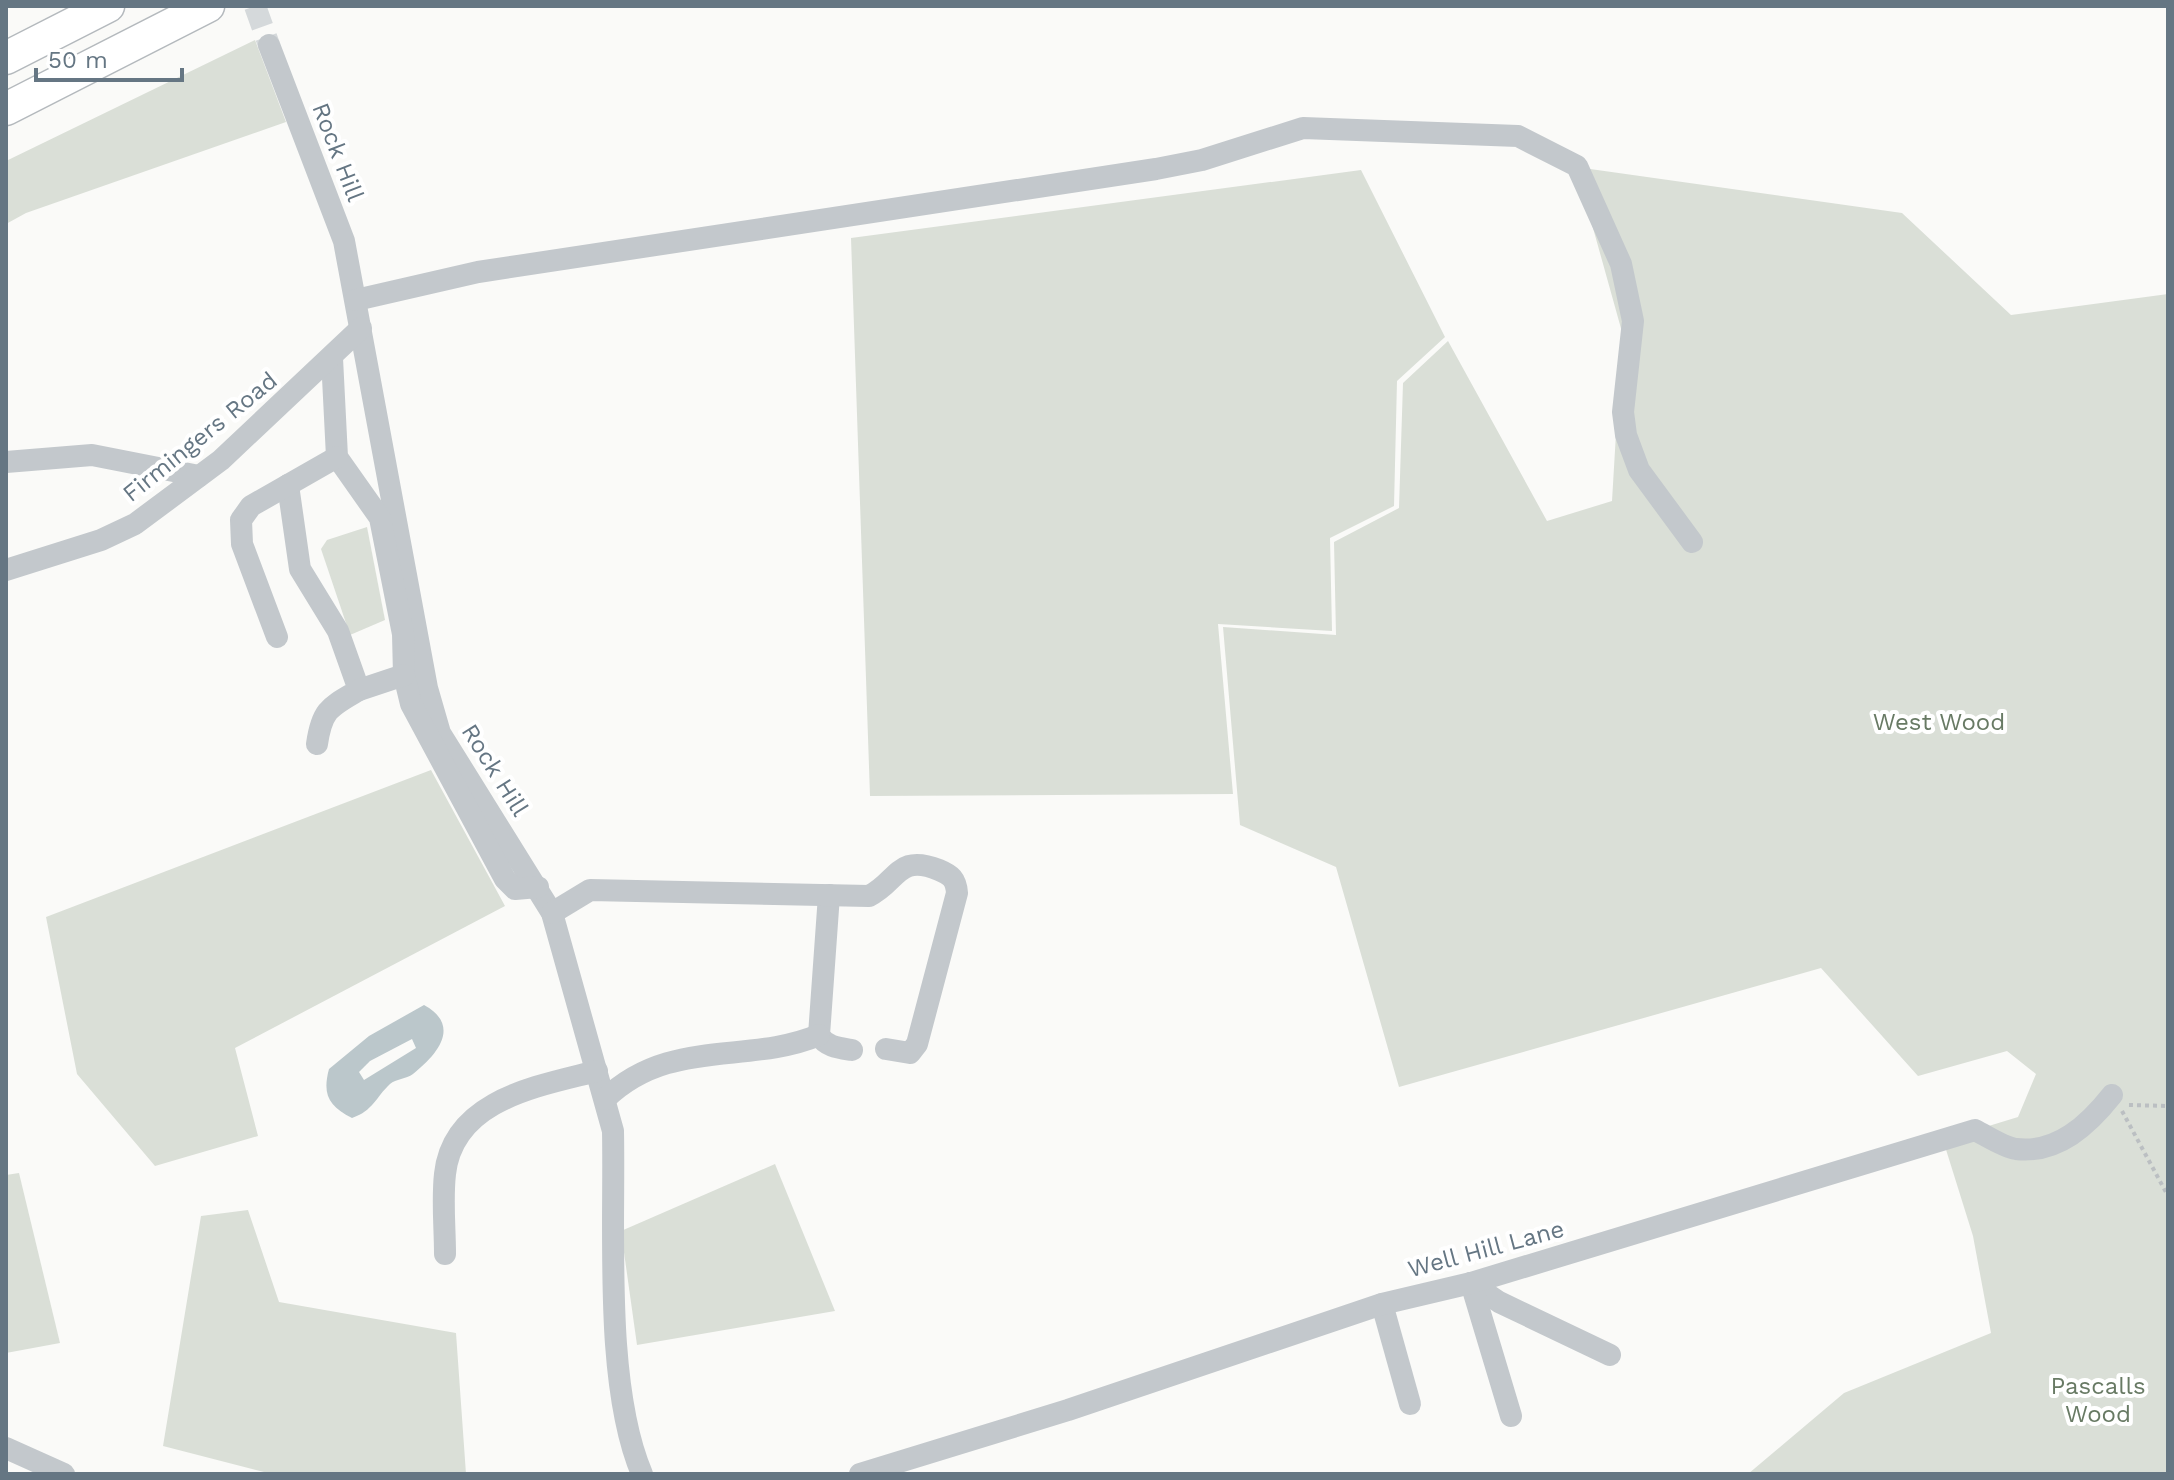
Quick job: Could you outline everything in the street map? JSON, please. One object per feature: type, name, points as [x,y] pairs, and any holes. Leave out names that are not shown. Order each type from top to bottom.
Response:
[{"type":"highway","points":[[19,52],[77,6]]},
{"type":"highway","points":[[19,52],[108,6]]},
{"type":"highway","points":[[6,109],[208,6]]},
{"type":"street","name":"Rock Hill","points":[[269,45],[344,241],[427,688],[440,733],[552,913],[605,1099],[613,1131],[617,1346],[629,1443],[642,1474]]},
{"type":"street","points":[[356,300],[478,272],[1156,169],[1202,160],[1303,128],[1518,136],[1577,166],[1609,232],[1621,264],[1633,321],[1624,398],[1626,435],[1639,470],[1692,542]]},
{"type":"street","name":"Firmingers Road","points":[[6,570],[101,540],[135,524],[199,476],[332,358],[361,328]]},
{"type":"street","points":[[332,358],[337,457],[380,518],[403,634],[404,675],[420,725],[505,879],[515,889],[538,887]]},
{"type":"street","points":[[6,462],[92,455],[199,476]]},
{"type":"street","points":[[277,637],[239,529],[251,506],[337,457]]},
{"type":"street","points":[[288,485],[300,569],[338,631],[359,690]]},
{"type":"street","points":[[317,744],[320,720],[328,709],[359,690],[404,675]]},
{"type":"street","points":[[552,913],[590,890],[869,896],[883,889],[893,873],[907,865],[930,866],[950,874],[956,882],[957,893],[914,1051],[886,1049]]},
{"type":"street","points":[[829,895],[819,1035],[822,1041],[835,1048],[852,1050]]},
{"type":"street","points":[[605,1099],[623,1082],[643,1070],[721,1051],[790,1045],[819,1035]]},
{"type":"street","points":[[445,1254],[445,1172],[463,1131],[504,1097],[597,1071]]},
{"type":"street","name":"Well Hill Lane","points":[[860,1474],[1068,1410],[1382,1304],[1471,1283],[1975,1130],[2015,1149],[2053,1145],[2088,1125],[2112,1095]]},
{"type":"street","points":[[1471,1283],[1499,1302],[1610,1355]]},
{"type":"street","points":[[1471,1283],[1511,1416]]},
{"type":"street","points":[[1382,1304],[1410,1404]]},
{"type":"street","points":[[6,1448],[64,1474]]},
{"type":"path","points":[[2168,1106],[2118,1105],[2168,1196]]},
{"type":"green space","points":[[255,40],[286,122],[26,213],[6,224],[6,161]]},
{"type":"green space","points":[[1576,167],[1902,213],[2011,315],[2168,294],[2168,1474],[1748,1474],[1844,1393],[1991,1333],[1973,1236],[1943,1140],[2018,1117],[2036,1074],[2007,1051],[1918,1076],[1821,968],[1399,1087],[1336,867],[1240,825],[1223,627],[1336,635],[1334,542],[1399,508],[1403,383],[1448,341],[1547,521],[1612,501],[1622,332]]},
{"type":"green space","points":[[1361,170],[1445,337],[1397,381],[1394,506],[1330,538],[1332,631],[1218,624],[1233,794],[870,796],[851,238]]},
{"type":"green space","points":[[367,527],[385,620],[350,635],[321,549],[327,540]]},
{"type":"green space","points":[[431,770],[505,906],[235,1048],[258,1136],[155,1166],[77,1074],[46,917]]},
{"type":"green space","points":[[775,1164],[835,1311],[637,1345],[621,1231]]},
{"type":"green space","points":[[19,1173],[60,1343],[6,1353],[6,1175]]},
{"type":"green space","points":[[248,1210],[279,1302],[456,1333],[466,1474],[272,1474],[163,1446],[201,1216]]},
{"type":"shaded area","points":[[424,1005],[442,1022],[444,1031],[437,1049],[422,1066],[410,1076],[390,1084],[370,1108],[352,1118],[329,1099],[327,1078],[329,1069],[369,1036]],"holes":[[[412,1039],[416,1048],[364,1080],[359,1072],[370,1061]]]},
{"type":"tunnel","points":[[255,6],[269,45]]},
{"type":"park label","name":"West Wood","points":[[1939,722]]},
{"type":"park label","name":"Pascalls Wood","points":[[2098,1400]]}]
